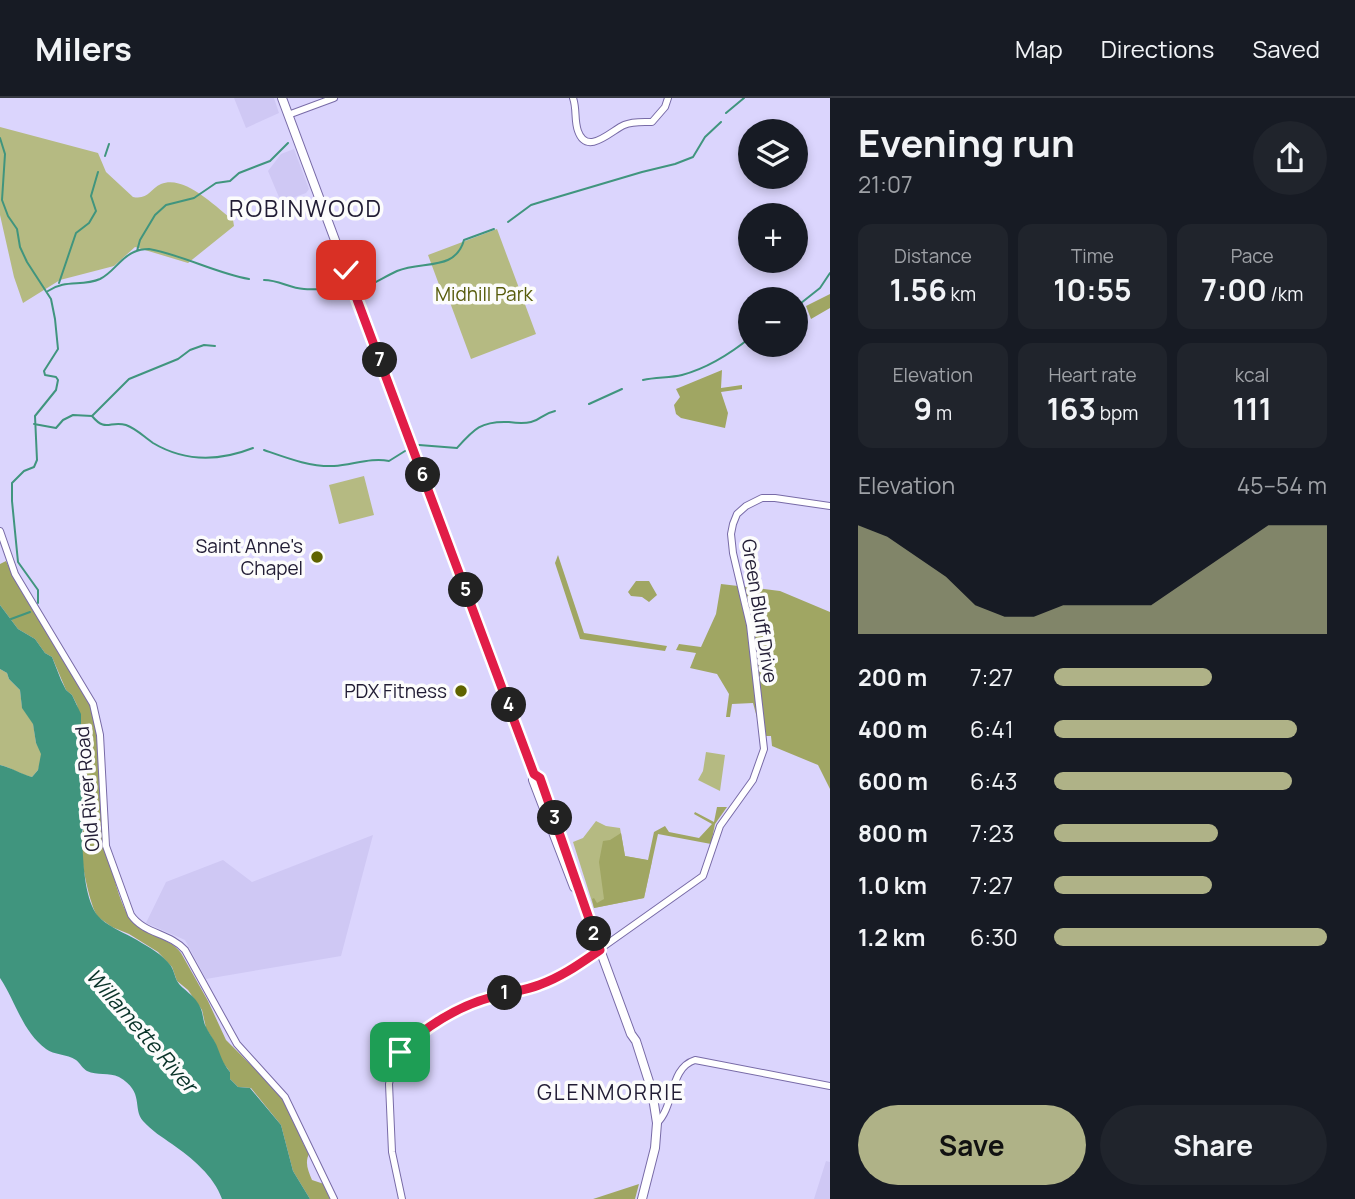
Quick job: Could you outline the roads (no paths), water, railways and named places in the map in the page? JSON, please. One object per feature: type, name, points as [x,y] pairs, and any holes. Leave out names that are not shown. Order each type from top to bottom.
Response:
[{"type":"main road","points":[[282,98],[534,774],[540,778],[554,815],[632,1043],[636,1045],[653,1094],[657,1123],[655,1149],[642,1199]]},
{"type":"street","points":[[288,115],[334,98]]},
{"type":"street","points":[[573,98],[579,133],[588,141],[601,140],[627,124],[652,122],[665,107],[668,98]]},
{"type":"street","name":"Green Bluff Drive","points":[[402,1199],[392,1152],[389,1084],[393,1065],[400,1052],[457,1010],[489,997],[544,983],[569,971],[702,877],[722,824],[758,771],[764,744],[750,625],[733,553],[733,524],[738,512],[762,498],[830,506]]},
{"type":"street","name":"Old River Road","points":[[0,532],[15,574],[93,704],[100,735],[106,846],[131,915],[139,925],[183,947],[240,1048],[285,1097],[334,1199]]},
{"type":"street","points":[[657,1123],[682,1067],[695,1060],[830,1086]]},
{"type":"street","points":[[653,1094],[670,1098]]},
{"type":"water","name":"Willamette River","points":[[0,605],[18,629],[35,639],[45,653],[52,657],[66,690],[72,695],[81,714],[81,726],[86,735],[85,743],[79,748],[83,787],[79,809],[87,822],[82,838],[85,879],[92,906],[101,919],[151,949],[171,966],[179,984],[199,1004],[205,1025],[230,1072],[230,1079],[238,1087],[250,1088],[281,1125],[293,1171],[310,1199],[222,1199],[202,1168],[143,1121],[135,1094],[127,1083],[119,1077],[87,1071],[76,1060],[49,1051],[38,1042],[25,1025],[0,978],[0,765],[32,777],[38,770],[41,754],[33,724],[22,708],[20,690],[7,673],[0,669]]},
{"type":"waterway","points":[[726,113],[744,98]]},
{"type":"waterway","points":[[508,222],[531,205],[693,157],[705,137],[721,122]]},
{"type":"waterway","points":[[0,138],[5,154],[2,200],[17,229],[20,247],[27,262],[51,299],[58,349],[44,371],[45,375],[58,380],[56,390],[35,416],[37,460],[34,467],[24,471],[12,483],[18,562],[38,590],[38,603]]},
{"type":"waterway","points":[[137,251],[140,240],[155,215],[166,205],[194,198],[216,183],[230,181],[239,173],[270,161],[288,143]]},
{"type":"waterway","points":[[105,156],[109,144]]},
{"type":"waterway","points":[[59,283],[76,233],[89,223],[96,211],[91,196],[98,172]]},
{"type":"waterway","points":[[361,289],[397,271],[445,261],[460,250],[464,240],[494,229]]},
{"type":"waterway","points":[[48,291],[61,285],[100,279],[129,254],[147,249],[249,279]]},
{"type":"waterway","points":[[808,298],[820,288],[830,273]]},
{"type":"waterway","points":[[264,280],[304,289],[345,288]]},
{"type":"waterway","points":[[92,416],[129,379],[178,359],[190,350],[204,345],[215,346]]},
{"type":"waterway","points":[[643,380],[692,372],[738,347]]},
{"type":"waterway","points":[[589,404],[622,389]]},
{"type":"waterway","points":[[419,445],[457,448],[473,431],[484,425],[499,422],[528,423],[555,411]]},
{"type":"waterway","points":[[34,424],[56,428],[63,420],[73,415],[92,416],[101,424],[126,425],[153,443],[177,454],[203,458],[253,448]]},
{"type":"waterway","points":[[264,450],[290,459],[325,466],[389,461],[405,451]]},
{"type":"waterway","points":[[11,619],[30,612]]},
{"type":"place","name":"Saint Anne's Chapel","points":[[317,557]]},
{"type":"place","name":"PDX Fitness","points":[[461,691]]},
{"type":"district","name":"ROBINWOOD","points":[[306,208]]},
{"type":"district","name":"GLENMORRIE","points":[[611,1092]]},
{"type":"park label","name":"Midhill Park","points":[[484,294]]}]
